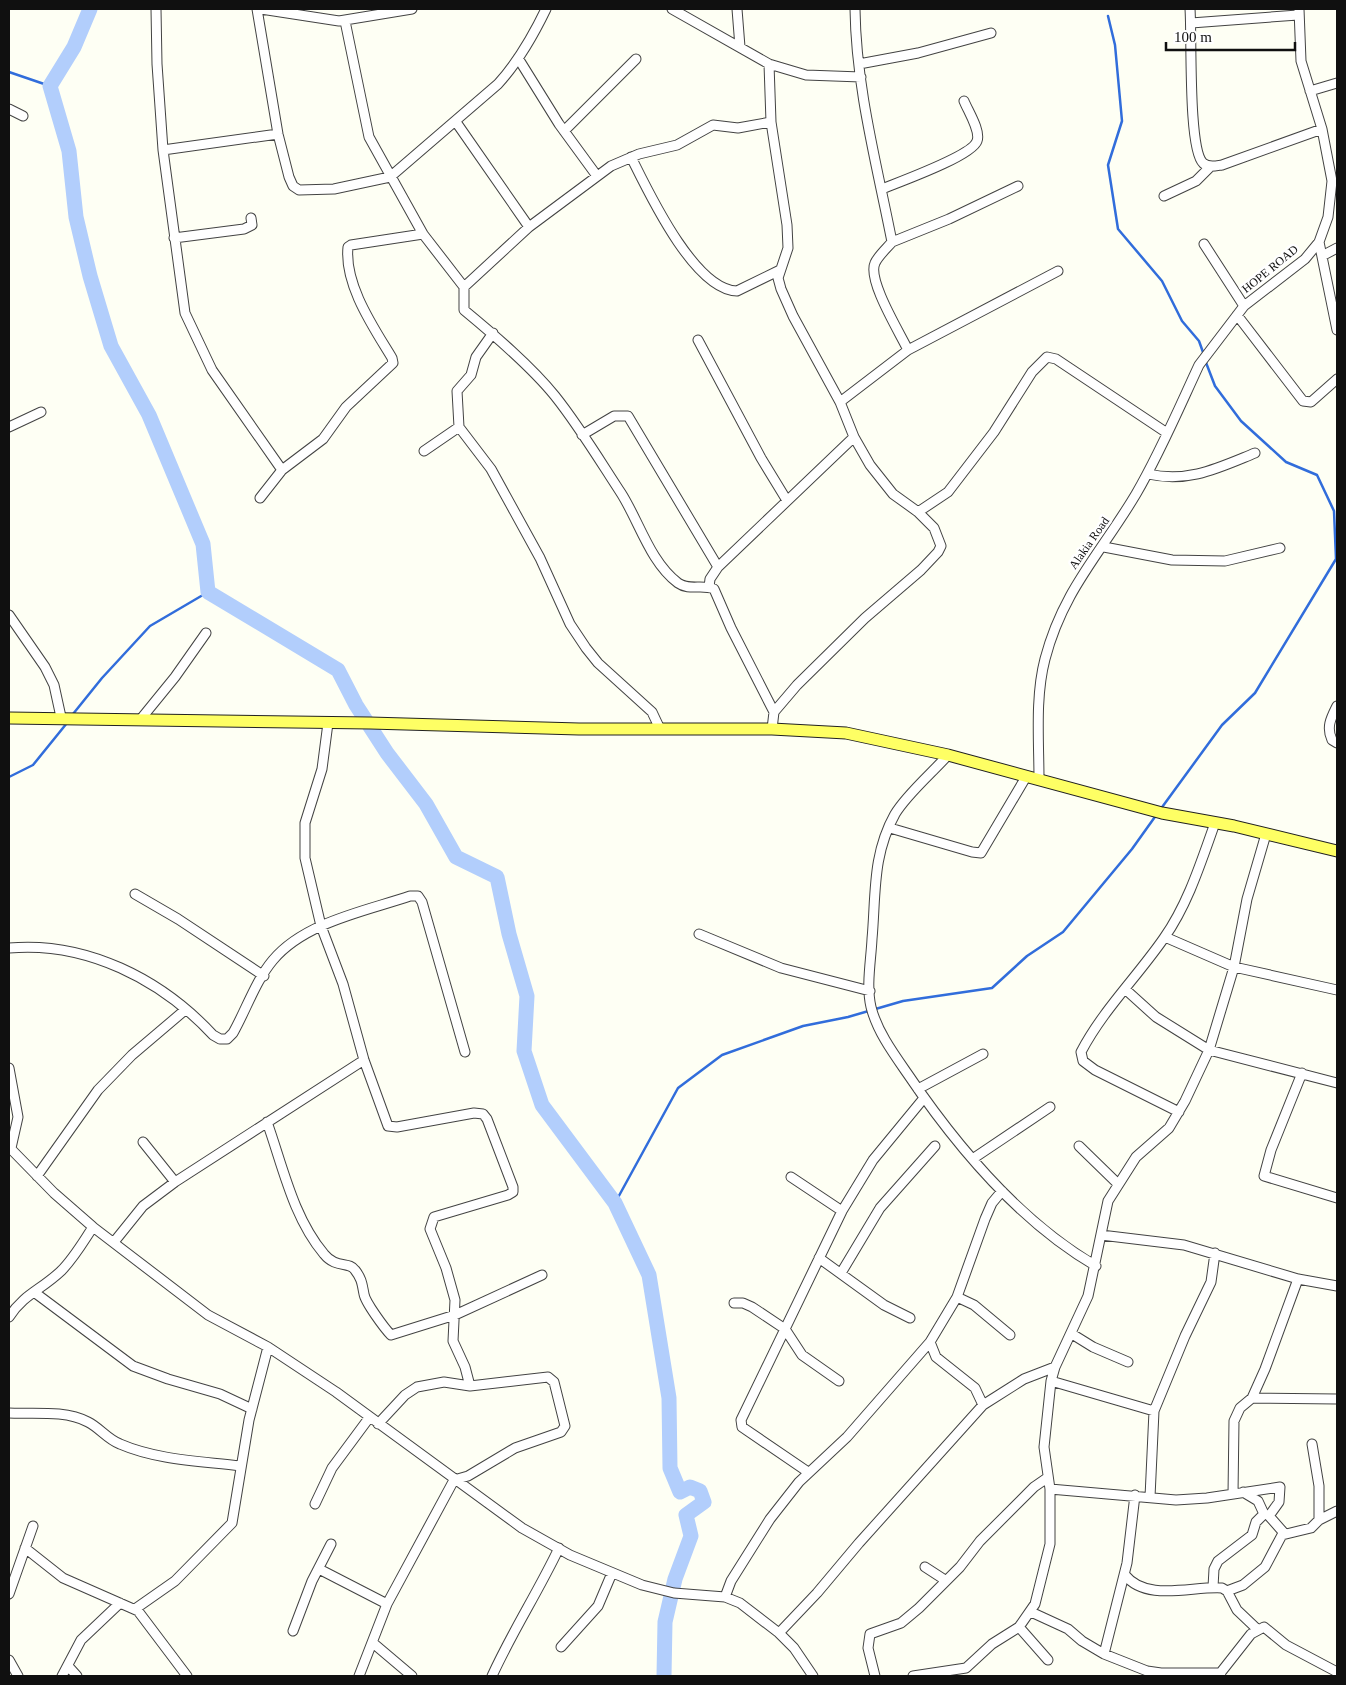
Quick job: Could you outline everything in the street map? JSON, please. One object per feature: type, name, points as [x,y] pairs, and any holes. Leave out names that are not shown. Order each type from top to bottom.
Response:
[{"type":"main road","points":[[9,718],[328,722],[570,729],[772,729],[846,734],[948,755],[1158,812],[1337,851]]},
{"type":"street","points":[[156,9],[157,64],[163,150],[185,313],[204,354],[228,395],[282,470]]},
{"type":"street","points":[[257,9],[278,134],[288,177],[293,186],[300,190],[334,189],[390,177],[498,84],[518,58],[546,9]]},
{"type":"street","points":[[261,9],[345,21],[412,9]]},
{"type":"street","points":[[672,9],[769,64],[806,75],[861,77]]},
{"type":"street","points":[[736,9],[740,47]]},
{"type":"street","points":[[855,9],[859,64],[868,129],[892,242]]},
{"type":"street","points":[[1190,9],[1192,108],[1202,163],[1210,167]]},
{"type":"street","points":[[1191,23],[1299,12]]},
{"type":"street","name":"HOPE ROAD","points":[[1237,315],[1244,306],[1290,272],[1319,242],[1328,217],[1332,181],[1322,129],[1299,51],[1299,12]]},
{"type":"street","points":[[345,21],[369,137],[423,234],[464,287],[464,310],[493,333],[555,395],[622,494],[655,557],[682,585],[709,587],[714,590],[731,628],[774,712]]},
{"type":"street","points":[[859,64],[918,53],[990,33]]},
{"type":"street","points":[[518,58],[564,131],[597,176]]},
{"type":"street","points":[[564,131],[636,59]]},
{"type":"street","points":[[769,64],[771,122],[787,225],[788,248],[778,278],[781,289],[793,316],[840,402],[854,437],[870,465],[893,494],[918,512],[934,528],[940,539],[941,546],[938,552],[900,590],[865,618],[796,685],[774,712],[772,729]]},
{"type":"street","points":[[1310,91],[1337,83]]},
{"type":"street","points":[[882,189],[956,157],[972,148],[978,140],[978,134],[964,101]]},
{"type":"street","points":[[9,109],[23,116]]},
{"type":"street","points":[[456,122],[529,227]]},
{"type":"street","points":[[464,287],[529,227],[597,176],[631,157],[676,145],[713,125],[738,128],[771,122]]},
{"type":"street","points":[[1164,196],[1196,181],[1210,167],[1222,165],[1322,129]]},
{"type":"street","points":[[163,150],[278,134]]},
{"type":"street","points":[[631,157],[659,215],[706,275],[717,284],[737,292],[780,270]]},
{"type":"street","points":[[908,350],[878,288],[873,272],[875,264],[892,242],[949,219],[1018,186]]},
{"type":"street","points":[[174,238],[244,229],[252,225],[251,218]]},
{"type":"street","points":[[260,498],[282,470],[323,438],[346,407],[393,363],[361,303],[348,263],[348,247],[423,234]]},
{"type":"street","points":[[1319,242],[1337,330]]},
{"type":"street","points":[[1204,244],[1244,306]]},
{"type":"street","points":[[1322,256],[1337,248]]},
{"type":"street","points":[[840,402],[908,350],[1058,271]]},
{"type":"street","points":[[1237,315],[1303,402],[1311,402],[1337,379]]},
{"type":"street","name":"Alakia Road","points":[[1039,780],[1040,704],[1045,658],[1068,597],[1088,563],[1104,546],[1148,474],[1200,365],[1237,315]]},
{"type":"street","points":[[493,333],[476,357],[471,375],[457,391],[459,426],[490,469],[540,558],[570,624],[586,648],[610,674],[652,712],[660,729]]},
{"type":"street","points":[[698,340],[761,458],[786,499]]},
{"type":"street","points":[[918,512],[948,492],[991,437],[1032,372],[1047,357],[1056,359],[1167,434]]},
{"type":"street","points":[[9,427],[40,412]]},
{"type":"street","points":[[582,435],[614,416],[628,416],[718,567]]},
{"type":"street","points":[[424,451],[459,426]]},
{"type":"street","points":[[709,587],[710,579],[718,567],[741,547],[786,499],[854,437]]},
{"type":"street","points":[[1148,474],[1183,478],[1201,474],[1255,453]]},
{"type":"street","points":[[1104,546],[1172,560],[1225,561],[1280,548]]},
{"type":"street","points":[[9,615],[45,667],[68,718]]},
{"type":"street","points":[[140,720],[175,677],[206,633]]},
{"type":"street","points":[[1337,706],[1330,719],[1328,732],[1332,740],[1337,743]]},
{"type":"street","points":[[328,722],[322,769],[305,823],[304,838],[309,880],[321,926],[343,984],[364,1060],[388,1126],[397,1127],[474,1113],[483,1114],[487,1119],[513,1187],[512,1192],[508,1194],[434,1217],[430,1222],[455,1300],[453,1341],[465,1367],[470,1386]]},
{"type":"street","points":[[948,755],[903,805],[890,828],[880,852],[874,887],[870,999],[887,1044],[924,1098],[1002,1192],[1052,1237],[1096,1266]]},
{"type":"street","points":[[890,828],[981,853],[1026,776]]},
{"type":"street","points":[[1179,1112],[1095,1070],[1083,1061],[1081,1052],[1086,1042],[1165,937],[1194,882],[1215,823]]},
{"type":"street","points":[[913,1676],[967,1672],[992,1644],[1019,1627],[1035,1604],[1050,1544],[1050,1489],[1044,1447],[1051,1381],[1055,1367],[1072,1334],[1088,1296],[1096,1266],[1105,1212],[1118,1184],[1136,1157],[1169,1128],[1179,1112],[1209,1050],[1234,967],[1247,899],[1266,834]]},
{"type":"street","points":[[135,894],[178,919],[264,976]]},
{"type":"street","points":[[9,948],[51,947],[107,963],[149,981],[213,1034],[220,1039],[228,1039],[264,976],[281,951],[321,926],[410,896],[418,896],[431,930],[466,1052]]},
{"type":"street","points":[[699,934],[781,968],[870,999]]},
{"type":"street","points":[[1165,937],[1234,967],[1337,990]]},
{"type":"street","points":[[1125,989],[1156,1017],[1209,1050],[1337,1083]]},
{"type":"street","points":[[37,1176],[98,1090],[132,1055],[185,1010]]},
{"type":"street","points":[[918,1089],[983,1054]]},
{"type":"street","points":[[114,1242],[143,1206],[175,1182],[364,1060]]},
{"type":"street","points":[[9,1068],[18,1117],[10,1148],[37,1176],[93,1227],[208,1314],[268,1347],[336,1392],[369,1418],[522,1528],[559,1548],[642,1585],[670,1593],[725,1598],[740,1603],[780,1632],[794,1648],[813,1676]]},
{"type":"street","points":[[1302,1073],[1271,1150],[1264,1176],[1337,1198]]},
{"type":"street","points":[[808,1472],[742,1427],[741,1420],[842,1211],[873,1160],[924,1098]]},
{"type":"street","points":[[974,1158],[1050,1107]]},
{"type":"street","points":[[267,1122],[297,1211],[311,1238],[330,1261],[337,1266],[351,1265],[354,1268],[363,1282],[364,1295],[391,1335],[455,1315],[542,1275]]},
{"type":"street","points":[[143,1142],[175,1182]]},
{"type":"street","points":[[841,1273],[880,1208],[935,1146]]},
{"type":"street","points":[[1079,1146],[1118,1184]]},
{"type":"street","points":[[790,1177],[842,1211]]},
{"type":"street","points":[[725,1598],[731,1581],[770,1519],[808,1472],[822,1463],[847,1437],[930,1342],[957,1296],[985,1219],[992,1203],[1002,1192]]},
{"type":"street","points":[[9,1316],[24,1297],[34,1292],[61,1271],[93,1227]]},
{"type":"street","points":[[1101,1235],[1184,1245],[1298,1279],[1337,1286]]},
{"type":"street","points":[[1150,1497],[1154,1411],[1185,1336],[1211,1282],[1215,1253]]},
{"type":"street","points":[[819,1258],[884,1305],[910,1318]]},
{"type":"street","points":[[1233,1494],[1234,1421],[1240,1408],[1252,1398],[1298,1279]]},
{"type":"street","points":[[34,1292],[133,1366],[168,1380],[220,1394],[252,1408]]},
{"type":"street","points":[[957,1296],[974,1305],[1010,1335]]},
{"type":"street","points":[[734,1303],[743,1303],[784,1329],[802,1355],[839,1381]]},
{"type":"street","points":[[1072,1334],[1093,1347],[1128,1362]]},
{"type":"street","points":[[930,1342],[936,1357],[975,1388],[983,1406]]},
{"type":"street","points":[[135,1609],[175,1581],[232,1524],[240,1466],[252,1408],[268,1347]]},
{"type":"street","points":[[780,1632],[818,1593],[859,1543],[983,1406],[1024,1379],[1055,1367]]},
{"type":"street","points":[[359,1676],[387,1604],[454,1480],[468,1476],[515,1448],[565,1430],[552,1378],[470,1386],[444,1382],[417,1387],[405,1396],[378,1424]]},
{"type":"street","points":[[1051,1381],[1154,1411]]},
{"type":"street","points":[[1252,1398],[1337,1399]]},
{"type":"street","points":[[9,1414],[55,1414],[79,1418],[90,1423],[119,1444],[154,1455],[240,1466]]},
{"type":"street","points":[[315,1504],[332,1468],[369,1418]]},
{"type":"street","points":[[1312,1444],[1319,1486],[1319,1520]]},
{"type":"street","points":[[874,1676],[868,1648],[870,1634],[901,1622],[919,1608],[960,1567],[987,1534],[1034,1487],[1047,1478]]},
{"type":"street","points":[[1050,1489],[1176,1500],[1280,1487],[1279,1502],[1269,1516],[1284,1533],[1297,1533],[1312,1528],[1319,1520],[1337,1511]]},
{"type":"street","points":[[1213,1587],[1214,1569],[1218,1561],[1252,1535],[1256,1522],[1264,1514],[1258,1501],[1243,1492]]},
{"type":"street","points":[[1104,1654],[1125,1574],[1135,1495]]},
{"type":"street","points":[[9,1594],[33,1526]]},
{"type":"street","points":[[1125,1574],[1131,1582],[1143,1588],[1172,1590],[1213,1587],[1227,1591],[1243,1584],[1265,1567],[1284,1533]]},
{"type":"street","points":[[293,1631],[312,1581],[320,1569],[331,1544]]},
{"type":"street","points":[[25,1548],[63,1578],[135,1609],[187,1676]]},
{"type":"street","points":[[492,1676],[518,1623],[540,1587],[559,1548]]},
{"type":"street","points":[[926,1567],[945,1580]]},
{"type":"street","points":[[320,1569],[387,1604]]},
{"type":"street","points":[[561,1647],[598,1606],[612,1573]]},
{"type":"street","points":[[1227,1591],[1237,1610],[1257,1629]]},
{"type":"street","points":[[62,1676],[81,1640],[120,1602]]},
{"type":"street","points":[[1031,1612],[1068,1629],[1082,1641],[1121,1662],[1161,1673],[1220,1674],[1257,1629],[1264,1627],[1286,1645],[1337,1672]]},
{"type":"street","points":[[1019,1627],[1048,1660]]},
{"type":"street","points":[[373,1643],[412,1676]]},
{"type":"street","points":[[9,1660],[18,1676]]},
{"type":"street","points":[[68,1666],[77,1676]]},
{"type":"waterway","points":[[90,9],[74,47],[50,86],[69,151],[76,217],[90,276],[111,346],[149,415],[203,544],[208,592],[338,670],[356,705],[387,753],[426,804],[456,857],[497,877],[509,934],[527,996],[524,1051],[542,1105],[615,1203],[649,1275],[669,1398],[670,1468],[680,1492],[690,1487],[700,1491],[704,1502],[686,1515],[691,1536],[675,1579],[665,1622],[664,1676]]},
{"type":"waterway","points":[[1108,16],[1115,45],[1122,121],[1108,165],[1118,229],[1162,281],[1182,321],[1199,341],[1204,355]]},
{"type":"waterway","points":[[9,72],[50,86]]},
{"type":"waterway","points":[[1160,810],[1222,725],[1255,693],[1336,559],[1334,511],[1317,475],[1286,462],[1241,421],[1215,386],[1205,360]]},
{"type":"waterway","points":[[73,714],[102,678],[150,626],[208,592]]},
{"type":"waterway","points":[[9,777],[33,765],[67,723]]},
{"type":"waterway","points":[[615,1203],[678,1088],[722,1055],[803,1026],[848,1017],[903,1001],[992,988],[1027,956],[1063,932],[1132,849],[1157,814]]}]
